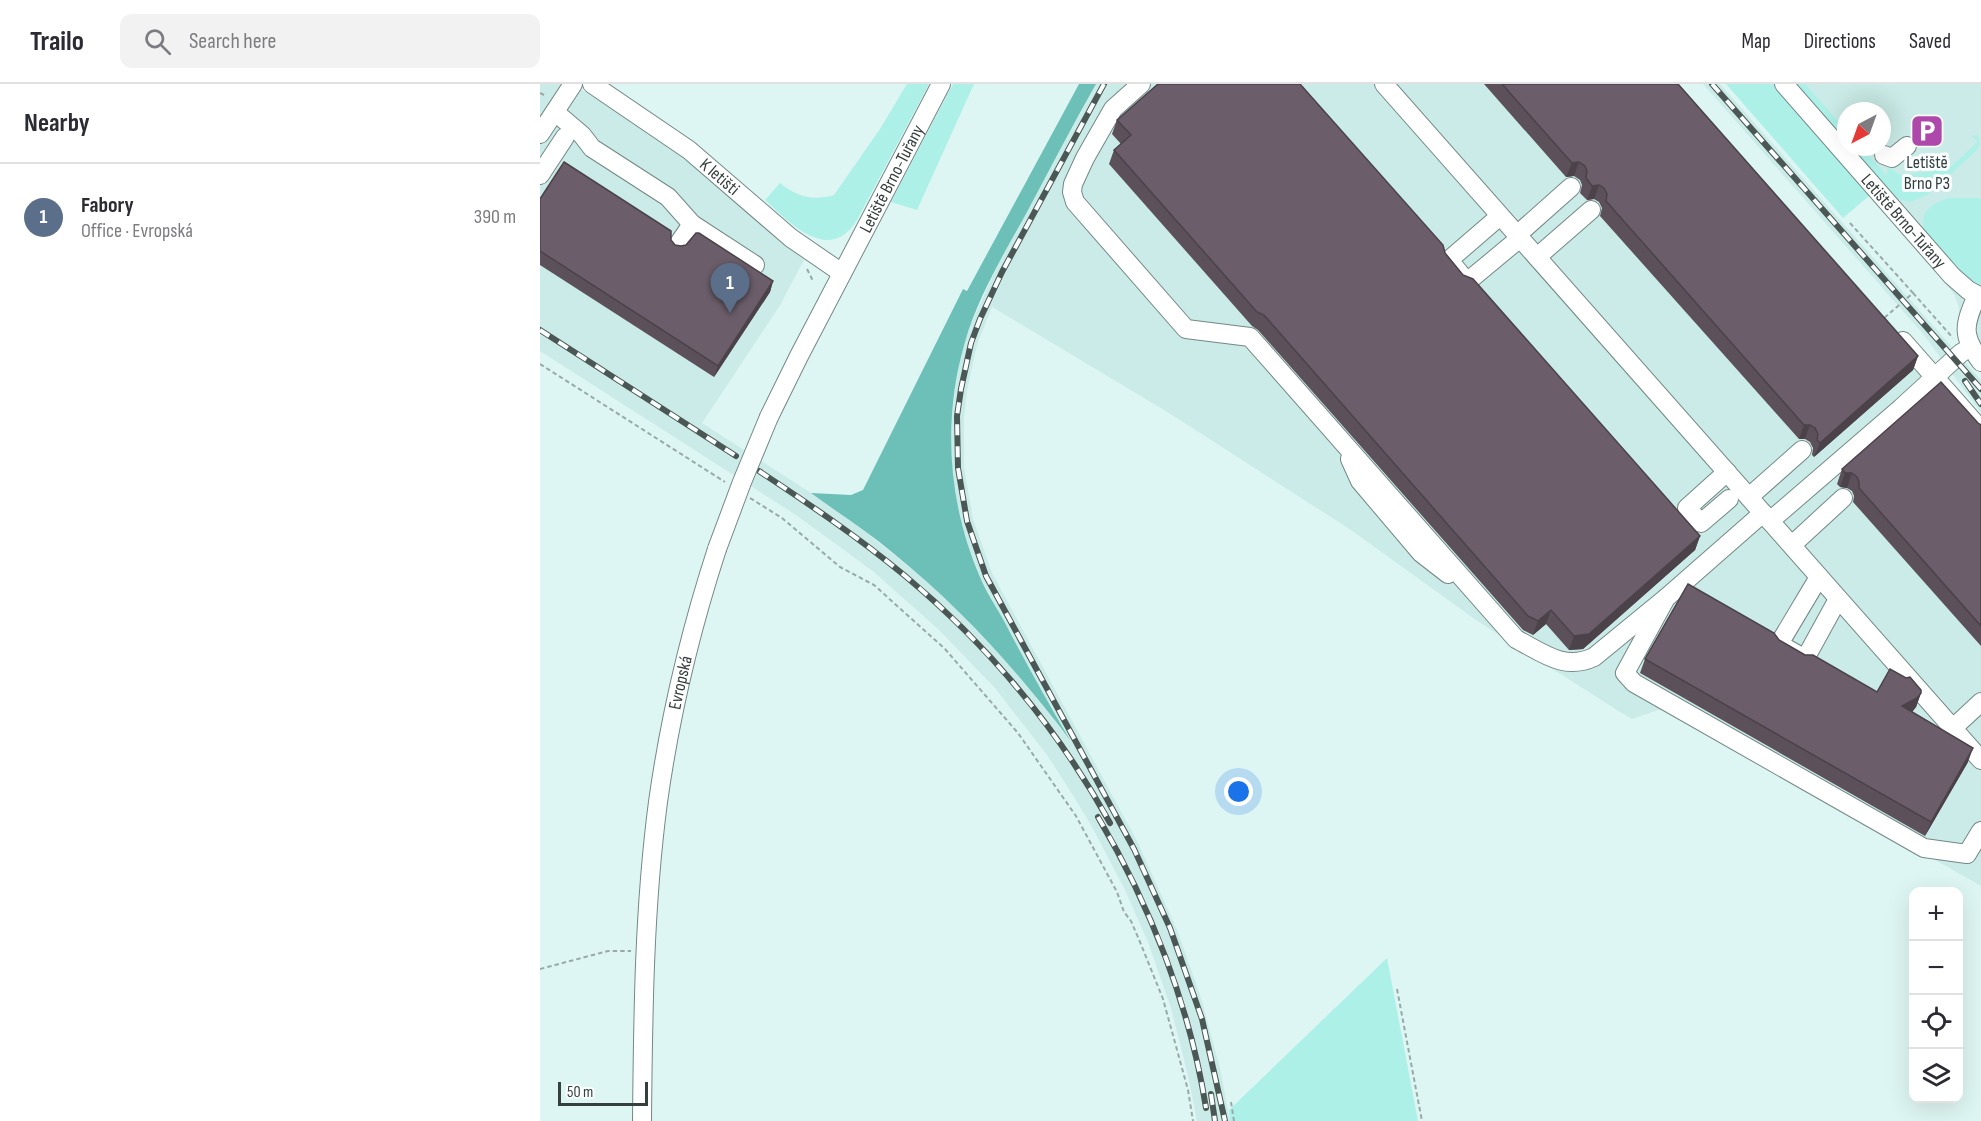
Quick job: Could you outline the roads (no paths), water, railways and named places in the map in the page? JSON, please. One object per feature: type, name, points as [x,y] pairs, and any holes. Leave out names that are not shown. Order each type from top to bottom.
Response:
[{"type":"street","points":[[540,134],[550,104],[573,84]]},
{"type":"street","name":"K letišti","points":[[592,84],[689,150],[791,238],[842,273]]},
{"type":"street","name":"Letiště Brno-Tuřany","points":[[842,273],[941,84]]},
{"type":"street","points":[[1141,84],[1113,109],[1085,158],[1074,184],[1072,192],[1074,200],[1186,329],[1250,337],[1516,639],[1551,658],[1571,664],[1594,657],[1935,377],[1972,353],[1966,328],[1979,296]]},
{"type":"street","points":[[1384,84],[1981,760]]},
{"type":"street","name":"Letiště Brno-Tuřany","points":[[1784,84],[1952,276],[1979,296]]},
{"type":"street","points":[[550,104],[592,148],[668,197],[692,224],[755,265]]},
{"type":"street","points":[[540,175],[565,137]]},
{"type":"street","points":[[1887,156],[1892,158],[1906,146]]},
{"type":"street","points":[[1500,216],[1449,260],[1467,282],[1571,187]]},
{"type":"street","points":[[1537,257],[1591,210]]},
{"type":"street","points":[[677,246],[692,224]]},
{"type":"street","name":"Evropská","points":[[642,1121],[646,949],[654,836],[667,742],[687,650],[717,549],[742,482],[769,417],[842,273]]},
{"type":"street","points":[[1883,319],[1981,430]]},
{"type":"street","points":[[1749,497],[1802,450]]},
{"type":"street","points":[[1727,472],[1688,508],[1701,523],[1729,499]]},
{"type":"street","points":[[1791,545],[1844,498]]},
{"type":"street","points":[[1820,577],[1779,644],[1805,659],[1838,599]]},
{"type":"street","points":[[1666,598],[1625,673],[1634,683],[1924,848],[1967,854],[1981,831]]},
{"type":"street","points":[[1953,728],[1981,702]]},
{"type":"railway","points":[[1104,84],[1002,272],[980,319],[971,343],[957,416],[958,468],[967,521],[986,576],[1134,849],[1170,928],[1202,1019],[1225,1121]]},
{"type":"railway","points":[[1712,84],[1981,389]]},
{"type":"railway","points":[[540,330],[736,456]]},
{"type":"railway","points":[[1965,381],[1981,404]]},
{"type":"railway","points":[[759,471],[887,561],[964,630],[992,659],[1044,721],[1068,754],[1110,823]]},
{"type":"railway","points":[[1098,817],[1135,885],[1166,957],[1190,1032],[1206,1108]]},
{"type":"railway","points":[[1211,1094],[1215,1121]]},
{"type":"place","name":"Letiště Brno P3","points":[[1927,131]]},
{"type":"place","name":"Fabory","points":[[730,313]]}]
